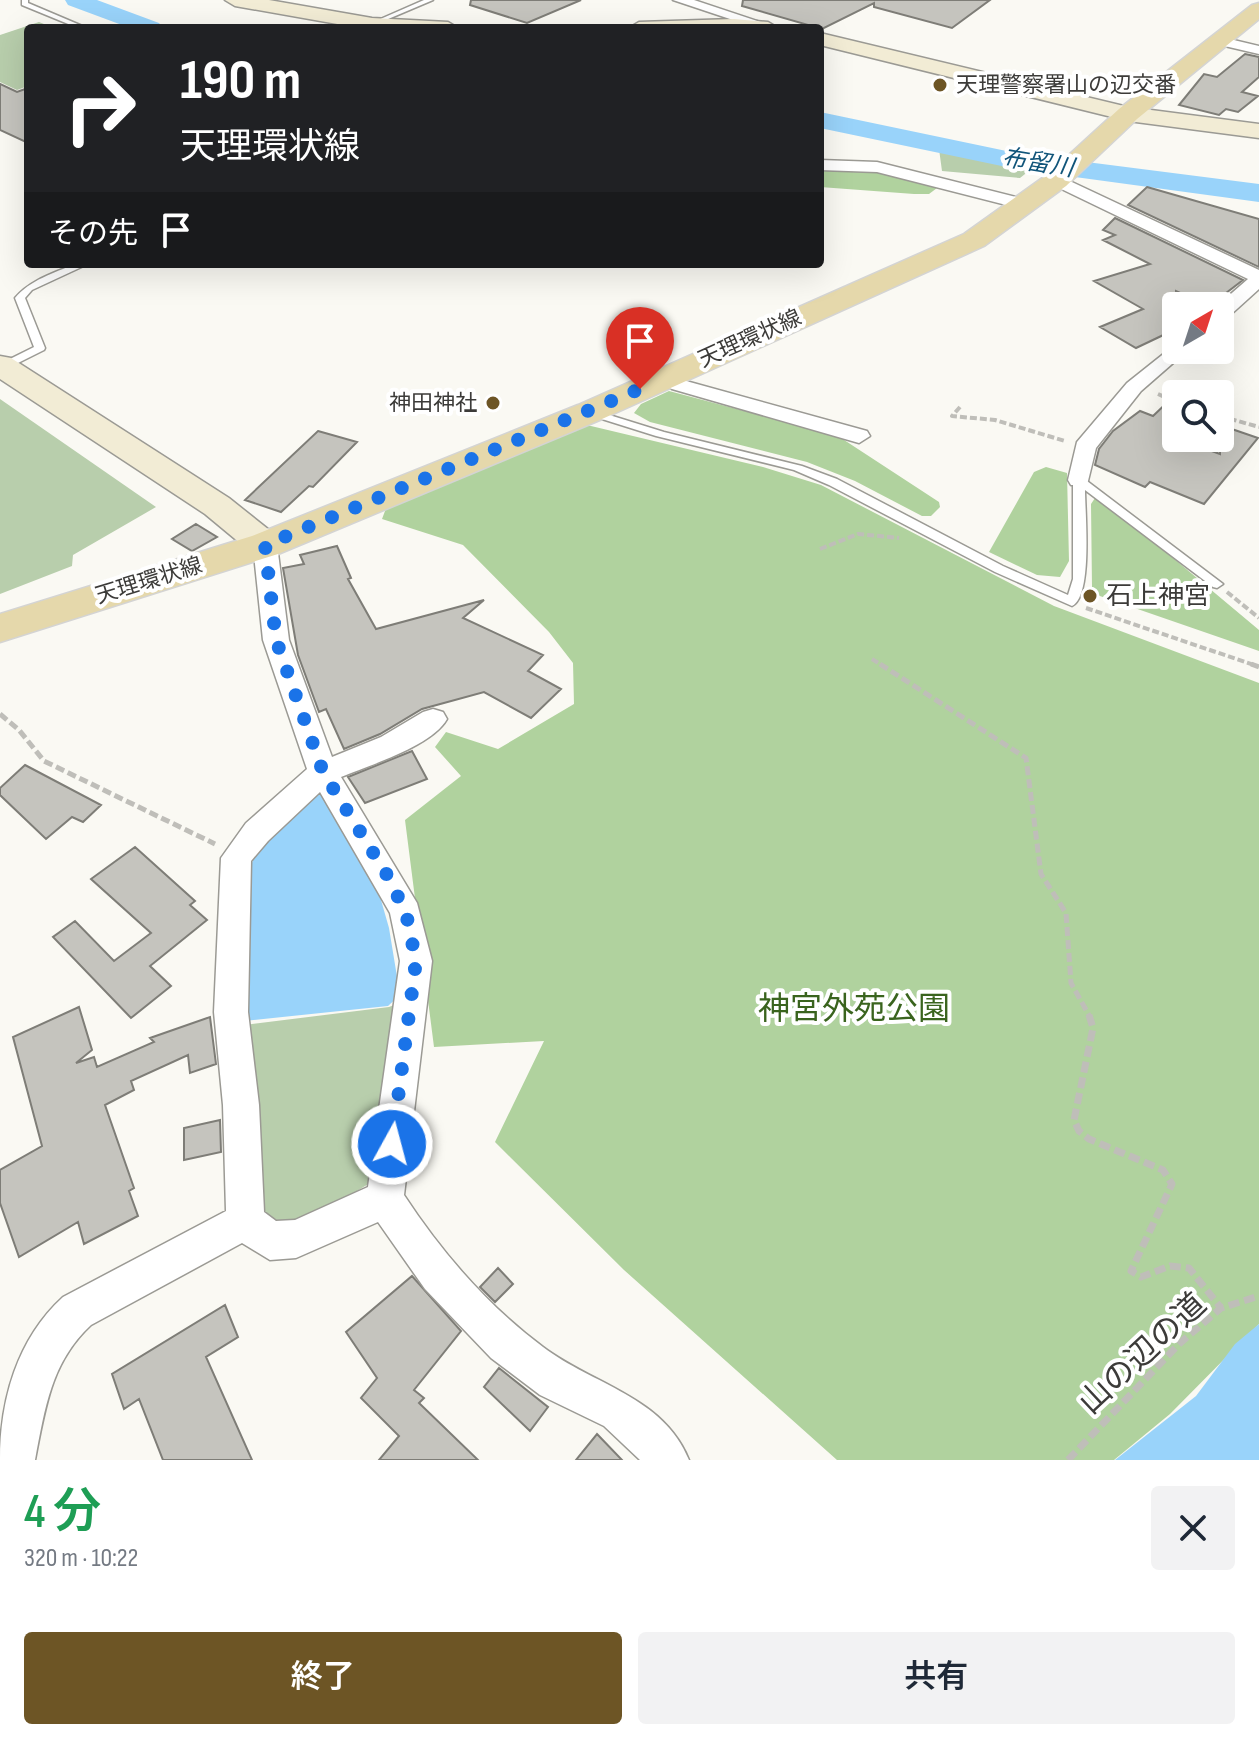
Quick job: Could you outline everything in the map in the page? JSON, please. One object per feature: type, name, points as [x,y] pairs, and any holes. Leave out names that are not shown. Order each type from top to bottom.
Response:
[{"type":"main road","name":"天理環状線","points":[[0,628],[265,545],[590,412],[974,240],[1026,205],[1067,172],[1128,114],[1259,9]]},
{"type":"street","points":[[235,0],[357,24]]},
{"type":"street","points":[[680,0],[757,24]]},
{"type":"street","points":[[824,40],[1128,114],[1259,131]]},
{"type":"street","points":[[1221,41],[1259,50]]},
{"type":"street","points":[[824,165],[877,167],[1026,205]]},
{"type":"street","points":[[1067,172],[1259,278],[1234,301]]},
{"type":"street","points":[[1079,480],[1085,447],[1134,387],[1162,363]]},
{"type":"street","points":[[1,366],[217,506],[265,545],[276,640],[323,772],[394,887],[406,913],[416,961],[385,1199],[404,1230],[442,1278],[491,1328],[556,1381],[611,1406],[668,1460]]},
{"type":"street","points":[[665,377],[679,385],[859,436]]},
{"type":"street","points":[[385,1199],[296,1239],[270,1241],[245,1221],[241,1105],[231,1012],[236,858],[257,832],[323,772],[391,745],[433,719]]},
{"type":"street","points":[[14,1460],[27,1399],[42,1350],[59,1325],[77,1311],[245,1221]]},
{"type":"lane","points":[[25,0],[24,4],[74,24]]},
{"type":"lane","points":[[372,24],[430,0]]},
{"type":"lane","points":[[1,366],[40,348],[20,298],[29,288],[74,268]]},
{"type":"lane","points":[[590,412],[660,434],[798,468],[859,494],[999,569],[1072,602],[1079,579],[1079,480]]},
{"type":"lane","points":[[1079,480],[1217,584]]},
{"type":"path","points":[[960,407],[952,416],[995,420],[1085,447]]},
{"type":"path","points":[[991,425],[995,420]]},
{"type":"path","points":[[1234,420],[1259,427]]},
{"type":"path","points":[[820,549],[851,532],[868,531],[909,540],[915,536],[934,534]]},
{"type":"path","points":[[1217,584],[1259,618]]},
{"type":"path","points":[[1072,602],[1104,616],[1259,667]]},
{"type":"path","points":[[872,659],[1026,758],[1041,874],[1066,913],[1071,983],[1087,1008],[1093,1028],[1074,1120],[1079,1131],[1089,1139],[1163,1170],[1172,1184],[1131,1271],[1141,1277],[1167,1263],[1180,1264],[1202,1279],[1221,1308]]},
{"type":"path","points":[[0,714],[19,730],[44,761],[213,843],[236,858]]},
{"type":"path","name":"山の辺の道","points":[[1068,1460],[1179,1344],[1221,1308],[1259,1296]]},
{"type":"green space","points":[[24,27],[24,87],[17,90],[0,82],[0,35]]},
{"type":"green space","points":[[939,149],[1035,166],[1020,178],[942,171]]},
{"type":"green space","points":[[824,170],[877,170],[937,188],[929,194],[824,187]]},
{"type":"green space","points":[[669,391],[838,436],[939,502],[940,507],[931,516],[922,516],[855,481],[807,462],[650,422],[634,413],[641,404]]},
{"type":"green space","points":[[0,399],[156,507],[73,555],[72,566],[0,594]]},
{"type":"green space","name":"神宮外苑公園","points":[[571,425],[591,426],[763,467],[821,485],[1054,606],[1259,683],[1259,1324],[1170,1414],[1114,1460],[837,1460],[624,1270],[495,1142],[544,1041],[434,1047],[405,820],[461,776],[435,747],[446,732],[498,749],[574,704],[573,663],[549,632],[463,545],[382,519],[388,503]]},
{"type":"green space","points":[[1046,467],[1067,473],[1069,561],[1060,577],[1037,575],[989,552],[1034,472]]},
{"type":"green space","points":[[1095,498],[1148,537],[1259,630],[1259,651],[1097,595],[1092,587],[1091,504]]},
{"type":"green space","points":[[399,1003],[375,1180],[288,1233],[264,1221],[244,1025],[389,1007]]},
{"type":"water","points":[[317,788],[379,893],[389,928],[400,995],[388,1006],[244,1021],[249,870],[263,836]]},
{"type":"water","points":[[1259,1324],[1259,1460],[1115,1460],[1196,1396],[1235,1344]]},
{"type":"building","points":[[471,0],[581,0],[527,23],[470,5]]},
{"type":"building","points":[[743,0],[990,0],[952,28],[874,7],[874,3],[824,28],[824,24],[805,24],[742,6]]},
{"type":"building","points":[[1245,54],[1259,57],[1259,77],[1242,92],[1258,96],[1238,112],[1226,109],[1219,115],[1179,105],[1204,74],[1217,77]]},
{"type":"building","points":[[0,84],[17,92],[24,89],[24,141],[0,130]]},
{"type":"building","points":[[1147,187],[1259,219],[1259,267],[1128,205]]},
{"type":"building","points":[[1115,218],[1243,280],[1227,292],[1162,292],[1162,336],[1136,348],[1100,327],[1143,309],[1094,281],[1150,264],[1103,240],[1115,235],[1103,230]]},
{"type":"building","points":[[1162,407],[1162,452],[1234,452],[1234,430],[1258,438],[1204,504],[1150,482],[1145,487],[1095,465],[1099,449],[1113,431],[1140,411],[1153,416]]},
{"type":"building","points":[[318,431],[357,442],[313,487],[309,486],[281,512],[245,500]]},
{"type":"building","points":[[196,524],[217,537],[192,551],[172,539]]},
{"type":"building","points":[[337,546],[351,578],[348,579],[376,629],[484,600],[463,618],[543,655],[528,671],[561,689],[531,718],[484,692],[422,709],[380,734],[344,749],[326,709],[319,712],[298,655],[283,568],[304,564],[300,555]]},
{"type":"building","points":[[412,751],[427,779],[365,803],[348,777]]},
{"type":"building","points":[[25,765],[101,805],[83,822],[72,817],[46,839],[0,795],[0,788]]},
{"type":"building","points":[[135,847],[195,901],[190,905],[207,920],[150,966],[171,986],[131,1018],[53,937],[75,921],[114,961],[151,933],[91,879]]},
{"type":"building","points":[[79,1007],[92,1050],[76,1063],[94,1057],[97,1067],[154,1042],[150,1038],[210,1017],[216,1064],[190,1073],[188,1055],[131,1081],[134,1090],[105,1105],[134,1188],[129,1191],[138,1216],[84,1244],[78,1222],[19,1257],[0,1203],[0,1170],[42,1146],[13,1037]]},
{"type":"building","points":[[220,1120],[221,1152],[184,1160],[184,1128]]},
{"type":"building","points":[[498,1268],[513,1284],[495,1302],[480,1287]]},
{"type":"building","points":[[412,1276],[461,1331],[414,1390],[424,1398],[419,1403],[478,1460],[379,1460],[399,1436],[361,1398],[377,1378],[346,1332]]},
{"type":"building","points":[[225,1305],[238,1337],[206,1357],[252,1460],[163,1460],[139,1399],[124,1409],[112,1374]]},
{"type":"building","points":[[499,1368],[548,1407],[530,1431],[484,1387]]},
{"type":"building","points":[[597,1434],[622,1460],[576,1460]]},
{"type":"waterway","name":"布留川","points":[[76,0],[140,24]]},
{"type":"waterway","name":"布留川","points":[[824,121],[1016,161],[1259,193]]},
{"type":"place","name":"天理警察署山の辺交番","points":[[940,85]]},
{"type":"place","name":"神田神社","points":[[493,403]]},
{"type":"place","name":"石上神宮","points":[[1090,596]]},
{"type":"route","points":[[392,1144],[416,961],[406,913],[387,875],[323,772],[276,640],[265,545],[640,389]]}]
